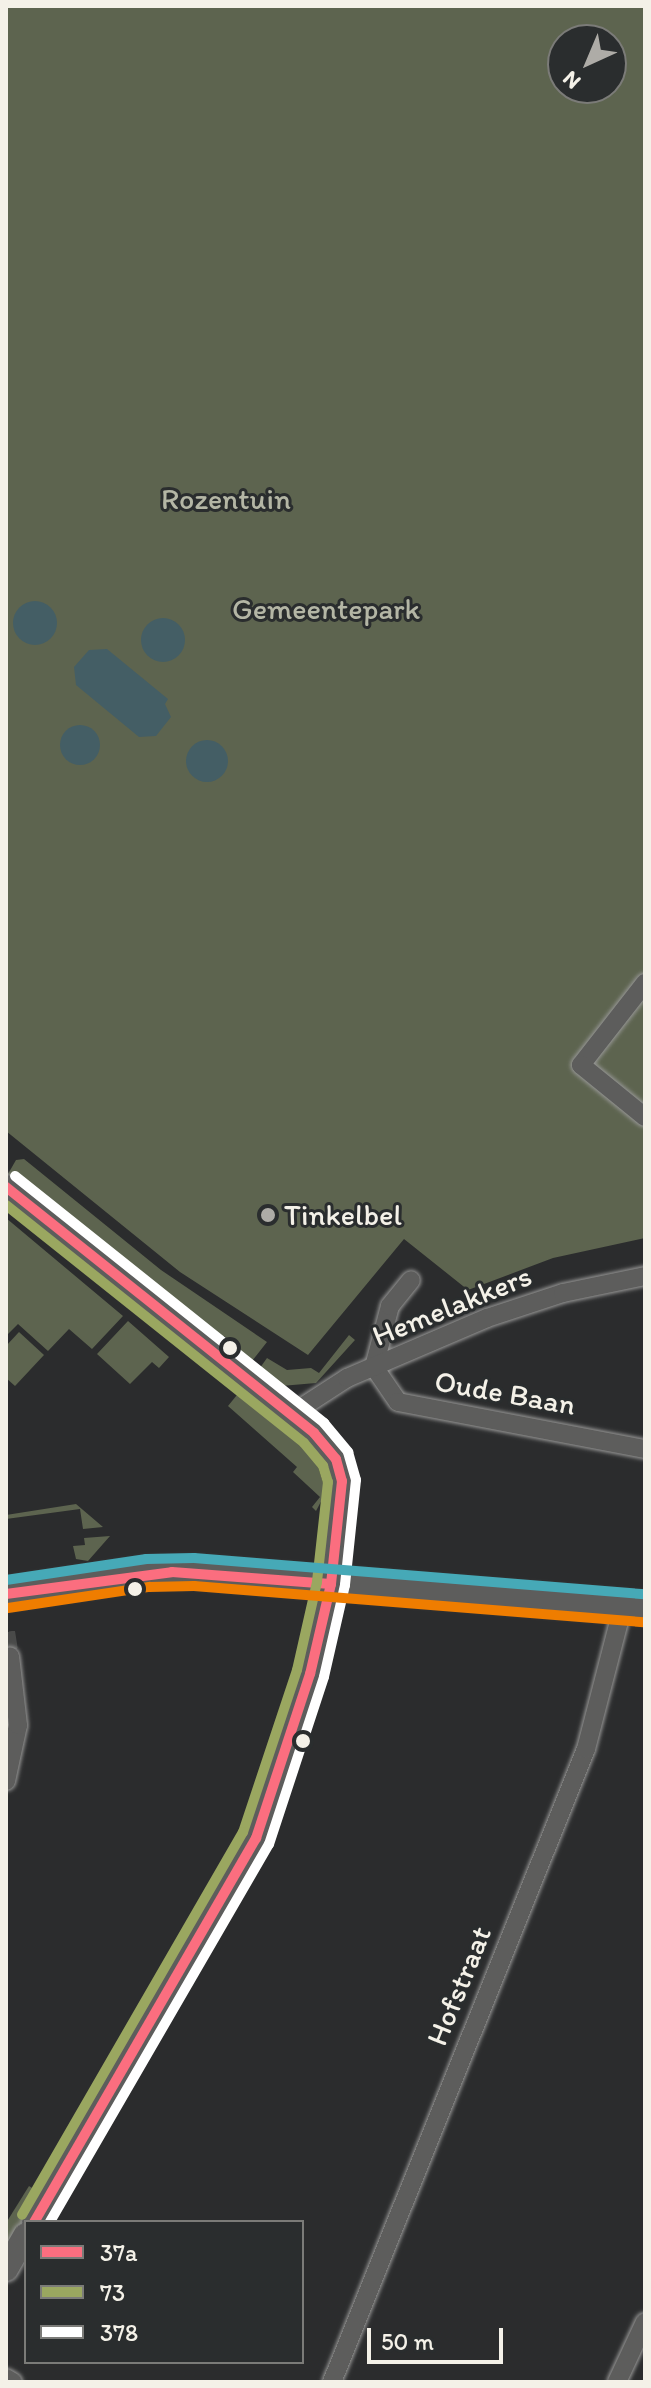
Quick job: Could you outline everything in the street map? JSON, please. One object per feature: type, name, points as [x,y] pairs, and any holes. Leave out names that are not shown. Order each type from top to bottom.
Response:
[{"type":"main road","points":[[6,1594],[172,1572],[634,1607]]},
{"type":"street","points":[[645,983],[581,1065],[645,1117]]},
{"type":"street","points":[[6,1187],[326,1445],[342,1481],[331,1584],[299,1712],[256,1838],[35,2220]]},
{"type":"street","name":"Hemelakkers","points":[[290,1415],[374,1367],[532,1302],[645,1276]]},
{"type":"street","points":[[374,1367],[390,1306],[411,1280]]},
{"type":"street","name":"Oude Baan","points":[[374,1367],[398,1402],[645,1449]]},
{"type":"street","name":"Hofstraat","points":[[332,2382],[586,1749],[634,1607]]},
{"type":"street","points":[[6,1781],[18,1725],[10,1656]]},
{"type":"street","points":[[6,2269],[24,2238]]},
{"type":"street","points":[[617,2382],[645,2322]]},
{"type":"street","points":[[6,2378],[13,2382]]},
{"type":"green space","name":"Gemeentepark","points":[[6,6],[645,6],[645,1238],[553,1258],[468,1290],[404,1239],[308,1355],[180,1272],[6,1131]]},
{"type":"green space","points":[[24,1159],[161,1270],[267,1342],[248,1366],[230,1346],[232,1342],[224,1336],[218,1344],[8,1174],[16,1160]]},
{"type":"green space","points":[[6,1218],[123,1316],[92,1349],[69,1329],[48,1351],[18,1324],[6,1336]]},
{"type":"green space","points":[[128,1321],[169,1357],[159,1368],[152,1362],[130,1384],[97,1354]]},
{"type":"green space","points":[[19,1332],[44,1355],[15,1386],[6,1378],[6,1346]]},
{"type":"green space","points":[[349,1335],[355,1340],[316,1383],[281,1386],[257,1372],[267,1358],[287,1370],[311,1368],[319,1373]]},
{"type":"green space","points":[[241,1390],[313,1451],[326,1492],[316,1511],[312,1507],[320,1497],[293,1472],[297,1467],[228,1406]]},
{"type":"green space","points":[[76,1504],[103,1527],[83,1529],[80,1509],[6,1519],[6,1515]]},
{"type":"green space","points":[[110,1536],[88,1561],[76,1559],[73,1546],[85,1545],[84,1538]]},
{"type":"green space","points":[[29,2186],[37,2191],[34,2207],[6,2250],[6,2223]]},
{"type":"water","points":[[35,601],[50,608],[57,623],[50,638],[35,645],[20,638],[13,623],[20,608]]},
{"type":"water","points":[[163,618],[178,625],[185,640],[178,655],[163,662],[148,655],[141,640],[148,625]]},
{"type":"water","points":[[107,649],[168,699],[165,704],[171,717],[156,736],[139,737],[76,685],[74,667],[89,650]]},
{"type":"water","points":[[80,725],[94,731],[100,745],[94,759],[80,765],[66,759],[60,745],[66,731]]},
{"type":"water","points":[[207,740],[222,746],[228,761],[222,776],[207,782],[192,776],[186,761],[192,746]]},
{"type":"tunnel","points":[[6,1632],[10,1656]]},
{"type":"transit line","name":"378","points":[[15,1176],[324,1423],[348,1452],[356,1480],[345,1585],[324,1677],[269,1844],[51,2220]]},
{"type":"transit line","name":"37a","points":[[6,1187],[314,1433],[336,1459],[342,1481],[331,1584],[310,1674],[256,1838],[35,2220]]},
{"type":"transit line","name":"73","points":[[6,1205],[304,1443],[323,1466],[328,1482],[317,1582],[297,1670],[243,1832],[22,2215]]},
{"type":"transit line","points":[[6,1580],[146,1559],[194,1558],[645,1594]]},
{"type":"transit line","name":"37a","points":[[6,1594],[172,1572],[331,1584]]},
{"type":"transit line","points":[[8,1608],[149,1587],[194,1586],[644,1622]]},
{"type":"place","name":"Tinkelbel","points":[[268,1215]]},
{"type":"park label","name":"Rozentuin","points":[[226,499]]}]
